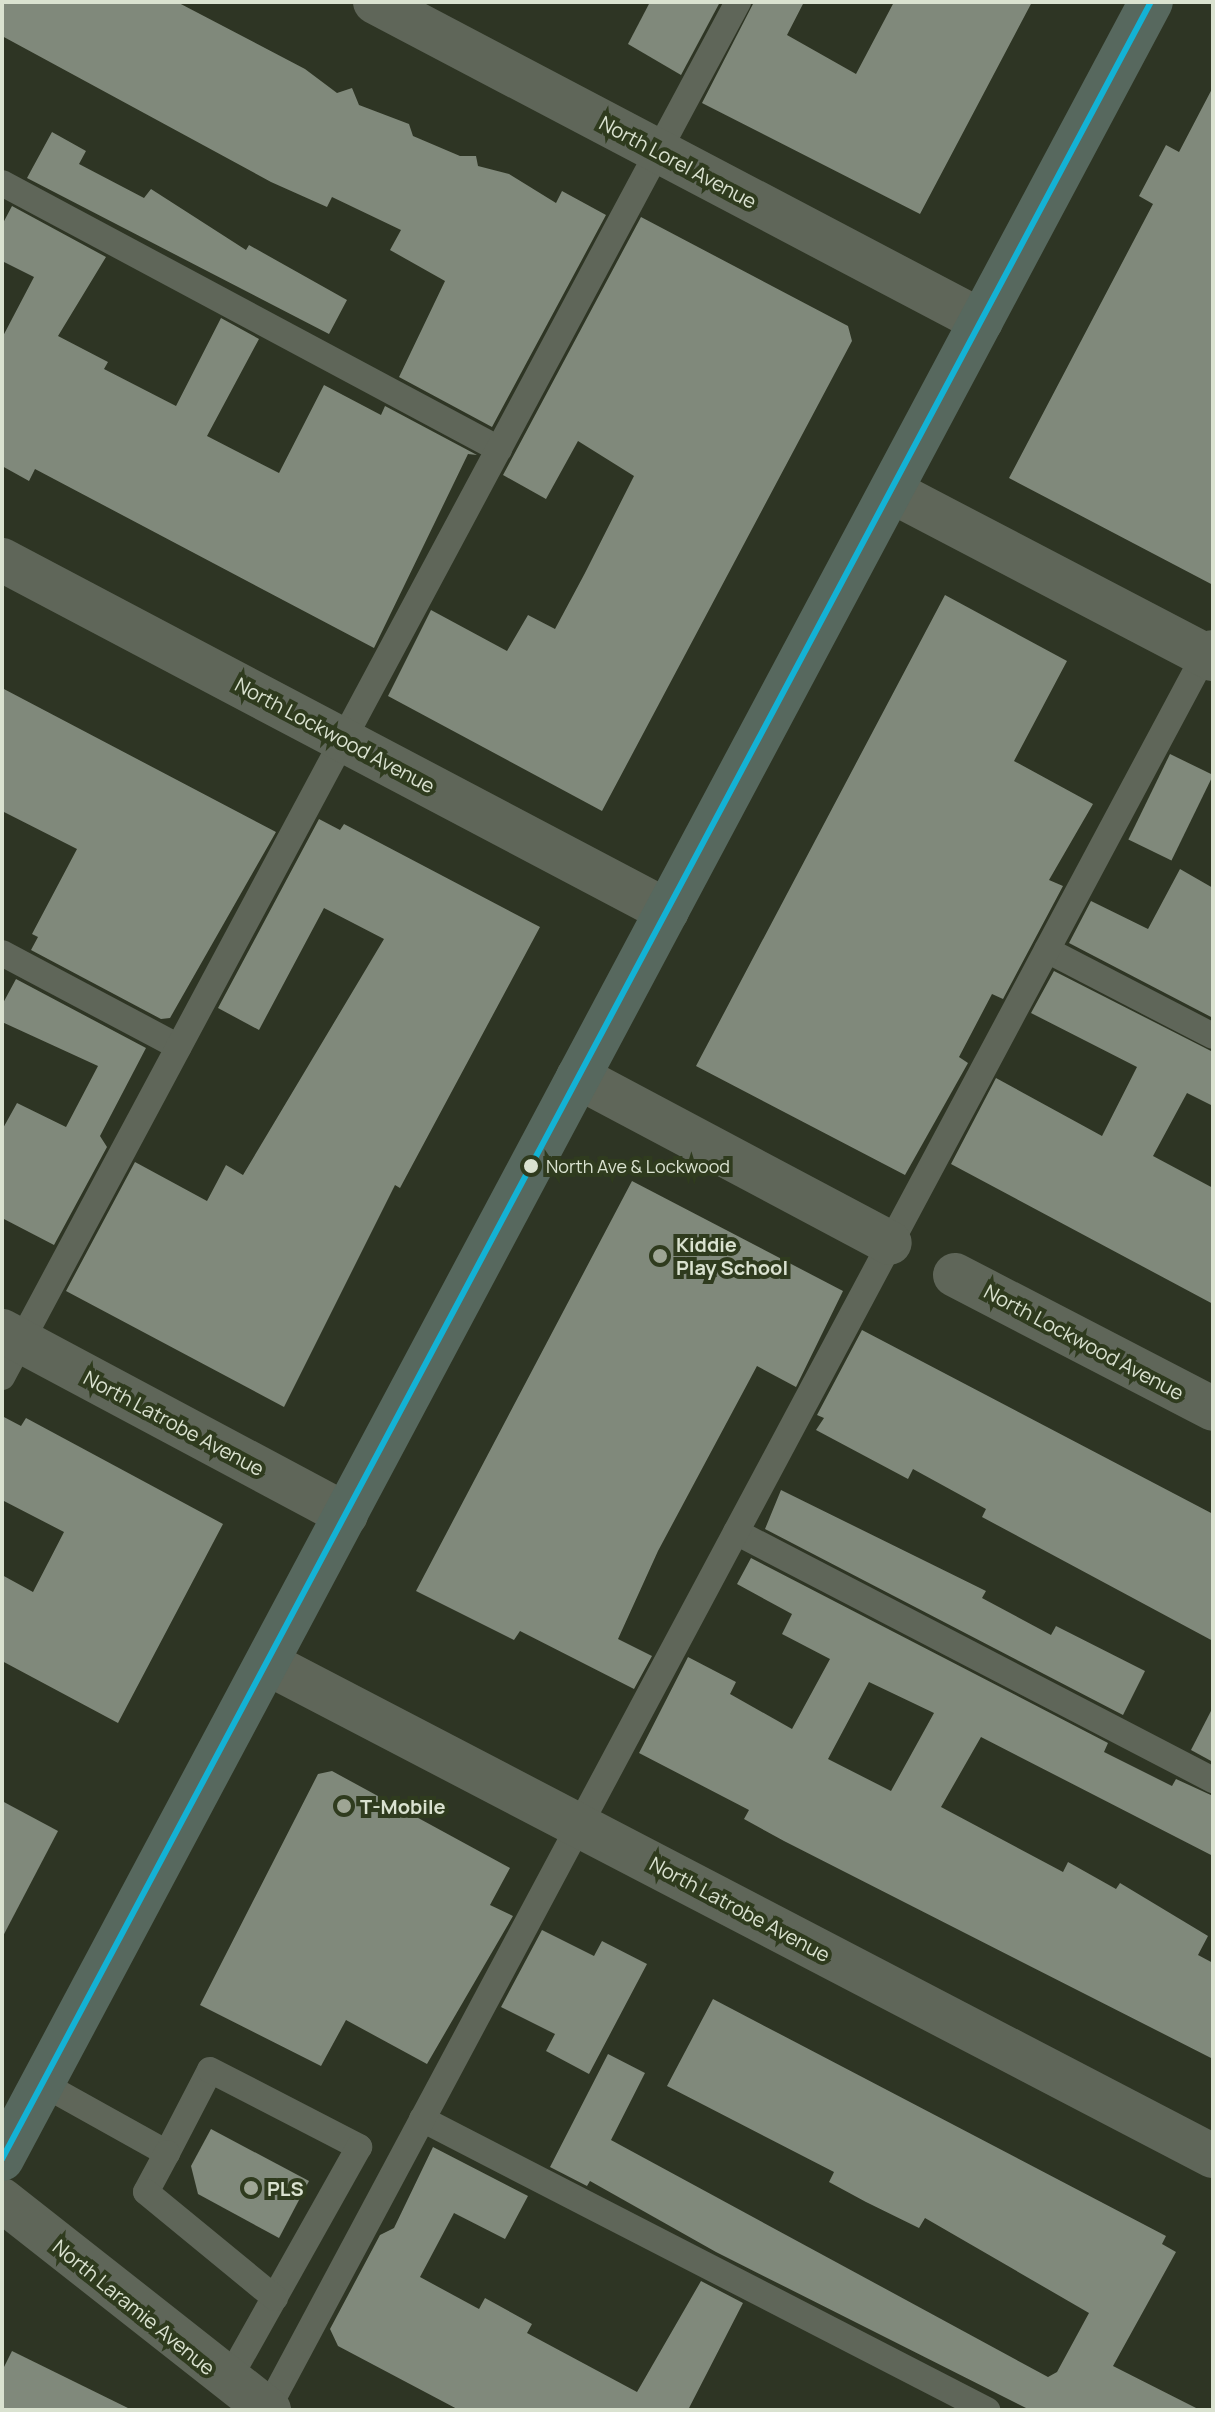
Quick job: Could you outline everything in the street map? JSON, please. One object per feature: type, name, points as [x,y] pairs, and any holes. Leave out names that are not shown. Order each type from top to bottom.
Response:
[{"type":"main road","points":[[2,2159],[1151,2]]},
{"type":"street","name":"North Lorel Avenue","points":[[375,2],[981,321]]},
{"type":"street","points":[[891,491],[1210,651]]},
{"type":"street","name":"North Lockwood Avenue","points":[[2,560],[667,911]]},
{"type":"street","points":[[578,1077],[890,1243]]},
{"type":"street","name":"North Lockwood Avenue","points":[[955,1275],[1213,1409]]},
{"type":"street","name":"North Latrobe Avenue","points":[[8,1349],[346,1515]]},
{"type":"street","name":"North Latrobe Avenue","points":[[267,1663],[1213,2156]]},
{"type":"street","name":"North Laramie Avenue","points":[[2,2200],[227,2382],[268,2410]]},
{"type":"lane","points":[[8,1349],[179,1047],[738,2]]},
{"type":"lane","points":[[2,183],[499,449]]},
{"type":"lane","points":[[268,2410],[890,1243],[1210,651]]},
{"type":"lane","points":[[1047,950],[1213,1036]]},
{"type":"lane","points":[[2,953],[179,1047]]},
{"type":"lane","points":[[736,1532],[1213,1780]]},
{"type":"lane","points":[[227,2382],[275,2298],[359,2147],[210,2070],[146,2192],[275,2298]]},
{"type":"lane","points":[[43,2084],[167,2153]]},
{"type":"lane","points":[[422,2119],[987,2410]]},
{"type":"building","points":[[2,2],[177,2],[305,69],[337,93],[352,88],[359,105],[409,124],[413,136],[460,156],[476,156],[478,166],[509,174],[556,203],[562,191],[606,215],[492,427],[399,377],[445,281],[390,250],[401,230],[332,197],[327,207],[271,182],[2,36]]},
{"type":"building","points":[[650,2],[720,2],[681,75],[628,44]]},
{"type":"building","points":[[754,2],[804,2],[787,35],[856,74],[894,2],[1032,2],[920,214],[702,103]]},
{"type":"building","points":[[1213,87],[1213,585],[1009,478],[1153,204],[1139,196],[1166,145],[1179,152]]},
{"type":"building","points":[[52,132],[86,151],[79,164],[144,198],[151,189],[246,250],[249,245],[347,300],[329,334],[27,178]]},
{"type":"building","points":[[12,206],[106,257],[58,336],[108,362],[104,369],[176,406],[221,318],[259,339],[207,436],[279,473],[324,385],[381,415],[385,406],[477,455],[468,454],[374,648],[35,469],[29,481],[2,466],[2,338],[34,277],[2,261],[2,225]]},
{"type":"building","points":[[641,217],[848,326],[852,341],[602,811],[388,696],[431,610],[507,651],[528,615],[555,629],[585,573],[634,476],[578,441],[546,499],[503,475]]},
{"type":"building","points":[[945,595],[1067,661],[1014,761],[1093,804],[1049,880],[1063,886],[1003,999],[992,994],[959,1057],[968,1063],[905,1175],[696,1066]]},
{"type":"building","points":[[2,688],[276,832],[170,1018],[161,1019],[31,950],[38,937],[32,934],[77,849],[2,811]]},
{"type":"building","points":[[1170,754],[1213,775],[1171,860],[1128,839]]},
{"type":"building","points":[[319,819],[340,830],[344,824],[540,927],[400,1188],[395,1185],[284,1407],[66,1291],[135,1162],[207,1201],[226,1165],[243,1175],[384,939],[324,908],[259,1030],[218,1008]]},
{"type":"building","points":[[1180,869],[1213,888],[1213,1018],[1069,943],[1091,901],[1148,929]]},
{"type":"building","points":[[1054,971],[1213,1052],[1213,1106],[1187,1093],[1153,1156],[1213,1188],[1213,1304],[951,1164],[996,1078],[1102,1136],[1137,1067],[1031,1013]]},
{"type":"building","points":[[16,979],[146,1048],[100,1136],[107,1147],[54,1245],[2,1218],[2,1130],[17,1103],[66,1127],[98,1066],[2,1022],[2,1005]]},
{"type":"building","points":[[632,1181],[843,1291],[796,1387],[757,1366],[658,1551],[618,1639],[652,1656],[634,1689],[520,1631],[514,1640],[416,1591]]},
{"type":"building","points":[[862,1330],[1213,1514],[1213,1641],[982,1517],[986,1509],[913,1469],[908,1479],[816,1430],[824,1418],[817,1415]]},
{"type":"building","points":[[2,1416],[21,1426],[26,1418],[223,1524],[118,1723],[2,1661],[2,1575],[33,1592],[64,1532],[2,1500]]},
{"type":"building","points":[[781,1490],[986,1591],[982,1598],[1051,1635],[1056,1626],[1145,1671],[1123,1715],[765,1529]]},
{"type":"building","points":[[751,1558],[1108,1743],[1104,1752],[1172,1786],[1176,1779],[1213,1796],[1213,1856],[981,1737],[941,1807],[1063,1872],[1068,1862],[1116,1889],[1120,1883],[1208,1936],[1198,1955],[1213,1963],[1213,2059],[784,1841],[744,1819],[749,1810],[639,1753],[688,1657],[736,1682],[730,1694],[792,1729],[830,1659],[782,1634],[792,1614],[737,1584]],"holes":[[[869,1682],[934,1713],[891,1791],[828,1759]]]},
{"type":"building","points":[[1213,1707],[1213,1762],[1191,1750]]},
{"type":"building","points":[[332,1771],[510,1868],[490,1905],[513,1916],[427,2064],[346,2020],[321,2066],[200,2005],[318,1774]]},
{"type":"building","points":[[2,1801],[58,1831],[2,1938]]},
{"type":"building","points":[[542,1930],[594,1956],[602,1941],[647,1964],[589,2074],[546,2051],[555,2034],[501,2007]]},
{"type":"building","points":[[713,1999],[1166,2236],[1162,2244],[1176,2252],[1113,2366],[1200,2410],[1030,2410],[716,2252],[590,2181],[587,2186],[550,2167],[608,2054],[645,2073],[611,2140],[1048,2377],[1057,2372],[1089,2313],[925,2218],[919,2228],[866,2202],[829,2182],[834,2172],[667,2086]]},
{"type":"building","name":"PLS","points":[[211,2129],[309,2181],[279,2238],[198,2194],[191,2166]]},
{"type":"building","points":[[433,2147],[528,2196],[505,2239],[454,2213],[420,2277],[479,2309],[485,2298],[532,2324],[527,2333],[637,2392],[701,2281],[743,2303],[688,2410],[459,2410],[338,2346],[330,2329],[380,2235],[394,2228]]},
{"type":"building","points":[[12,2351],[132,2410],[2,2410],[2,2371]]},
{"type":"transit line","points":[[2,2159],[1151,2]]},
{"type":"place","name":"North Ave & Lockwood","points":[[531,1166]]},
{"type":"place","name":"Kiddie Play School","points":[[660,1256]]},
{"type":"place","name":"T-Mobile","points":[[344,1806]]},
{"type":"place","name":"PLS","points":[[251,2188]]}]
